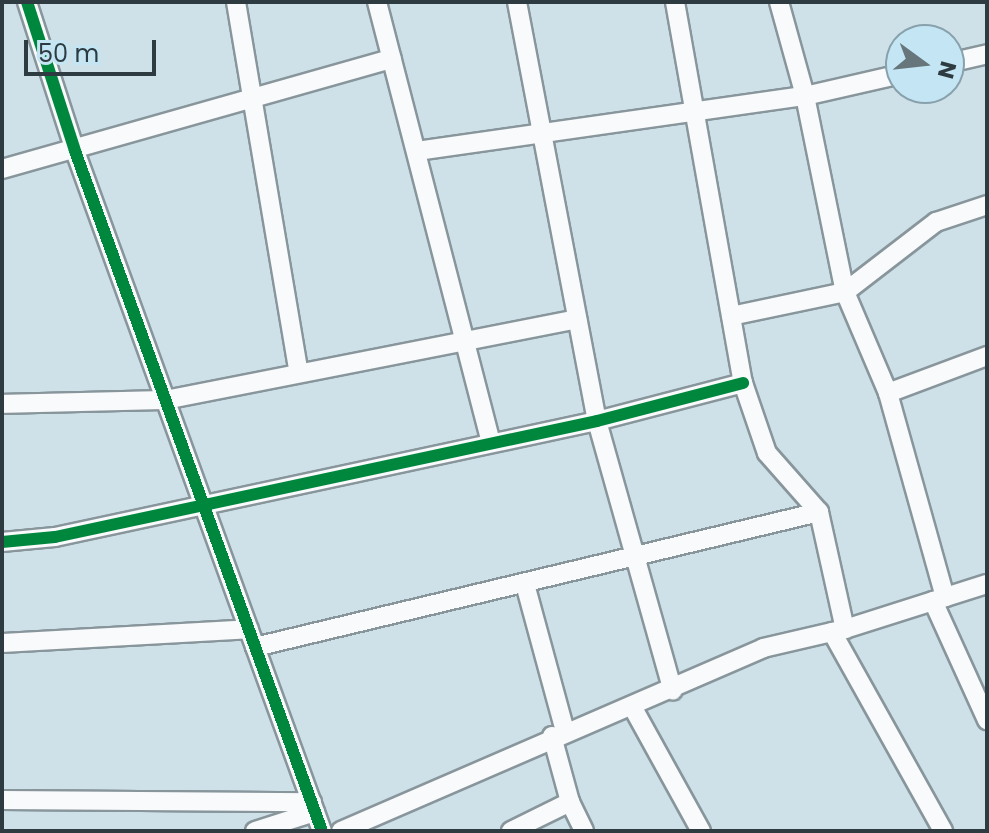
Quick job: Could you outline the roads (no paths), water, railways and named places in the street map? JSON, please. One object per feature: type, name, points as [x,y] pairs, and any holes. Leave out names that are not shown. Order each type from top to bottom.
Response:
[{"type":"street","points":[[27,2],[75,151],[322,831]]},
{"type":"street","points":[[236,2],[299,373]]},
{"type":"street","points":[[377,2],[491,442]]},
{"type":"street","points":[[517,2],[597,421],[673,691]]},
{"type":"street","points":[[675,2],[743,383],[767,453],[819,512],[838,631],[943,831]]},
{"type":"street","points":[[779,2],[805,96],[845,292],[888,393],[939,599],[987,720]]},
{"type":"street","points":[[965,59],[987,54]]},
{"type":"street","points":[[2,169],[254,102],[392,59]]},
{"type":"street","points":[[417,151],[695,114],[805,96],[885,78]]},
{"type":"street","points":[[731,316],[845,292],[936,222],[987,205]]},
{"type":"street","points":[[2,404],[165,400],[577,319]]},
{"type":"street","points":[[888,393],[987,356]]},
{"type":"street","points":[[2,542],[55,537],[597,421],[743,383]]},
{"type":"street","points":[[255,647],[819,512]]},
{"type":"street","points":[[525,584],[570,802],[584,831]]},
{"type":"street","points":[[341,831],[558,734],[673,691],[763,648],[838,631],[987,584]]},
{"type":"street","points":[[2,643],[249,629]]},
{"type":"street","points":[[633,708],[701,831]]},
{"type":"street","points":[[2,800],[313,807]]},
{"type":"street","points":[[511,831],[570,802]]},
{"type":"street","points":[[255,831],[313,807]]}]
